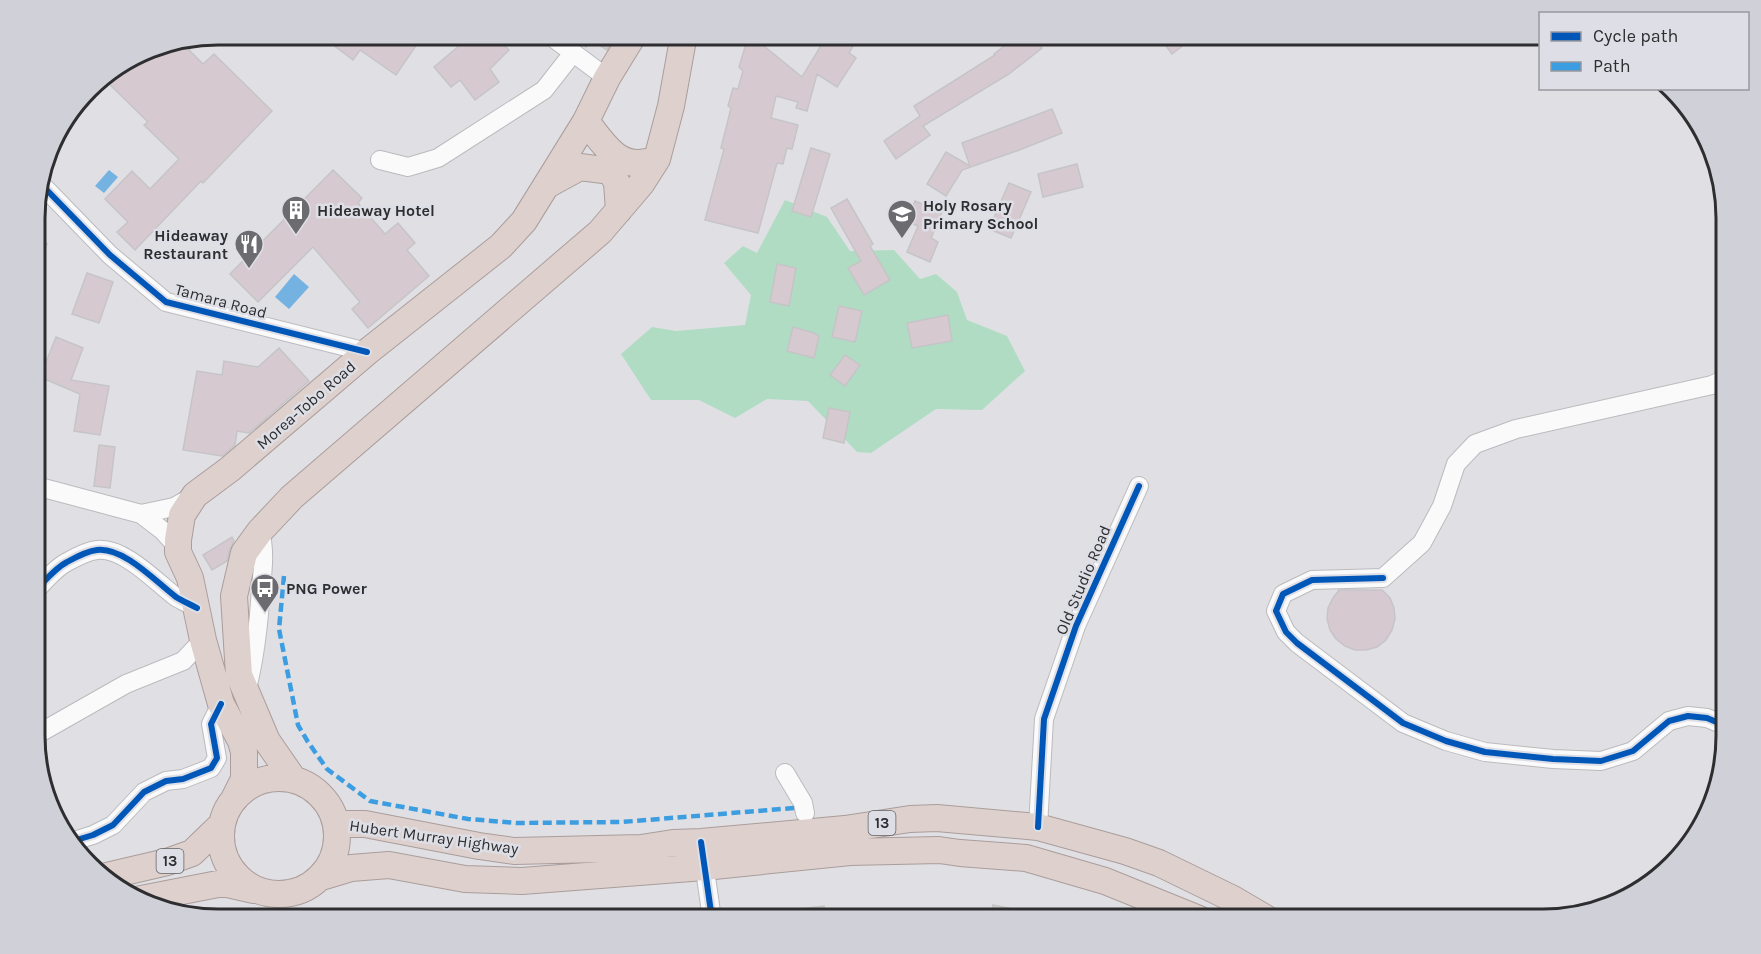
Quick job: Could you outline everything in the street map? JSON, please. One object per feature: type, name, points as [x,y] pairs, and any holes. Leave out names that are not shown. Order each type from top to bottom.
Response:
[{"type":"highway","name":"Morea-Tobo Road","points":[[234,799],[244,779],[244,752],[241,741],[221,704],[203,640],[190,578],[178,552],[182,515],[195,495],[230,469],[367,352],[501,246],[524,221],[586,121],[607,78],[627,45]]},
{"type":"highway","points":[[294,780],[267,741],[239,675],[234,596],[244,553],[260,531],[308,483],[600,232],[619,210],[641,184],[657,159],[671,106],[682,45]]},
{"type":"highway","points":[[586,121],[611,153],[620,159],[635,164],[657,159]]},
{"type":"highway","points":[[546,185],[580,167],[611,171],[617,183],[619,210]]},
{"type":"highway","points":[[278,778],[294,780],[309,786],[321,796],[336,824],[337,838],[335,852],[321,877],[308,887],[292,893],[276,895],[260,892],[244,883],[231,871],[222,848],[221,825],[234,799],[246,788],[261,780],[278,778]]},
{"type":"highway","name":"Hubert Murray Highway","points":[[321,877],[351,868],[389,865],[465,879],[522,880],[702,855],[909,819],[937,818],[1038,827],[1125,851],[1159,863],[1250,909]]},
{"type":"highway","name":"Hubert Murray Highway","points":[[336,824],[365,824],[514,851],[641,848],[673,843],[702,855],[939,849],[967,854],[1026,858],[1105,881],[1174,909]]},
{"type":"highway","name":"13","points":[[115,874],[167,862],[192,853],[221,825]]},
{"type":"highway","name":"13","points":[[154,897],[223,883],[260,892]]},
{"type":"street","points":[[562,45],[607,78]]},
{"type":"street","points":[[380,160],[408,167],[438,158],[544,90],[573,53]]},
{"type":"street","name":"Tamara Road","points":[[47,190],[105,251],[166,302],[367,352]]},
{"type":"street","points":[[1716,383],[1516,429],[1475,444],[1456,464],[1442,506],[1422,543],[1383,578],[1312,580],[1283,594],[1276,611],[1286,632],[1297,643],[1403,723],[1446,741],[1485,752],[1601,761],[1633,752],[1669,721],[1688,716],[1707,718],[1716,722]]},
{"type":"street","name":"Old Studio Road","points":[[1038,827],[1044,719],[1076,626],[1139,486]]},
{"type":"street","points":[[45,488],[141,514],[162,530],[178,552]]},
{"type":"street","points":[[141,514],[174,507],[195,495]]},
{"type":"street","points":[[45,582],[65,563],[82,554],[99,550],[114,553],[134,564],[159,581],[177,598],[197,608]]},
{"type":"street","points":[[45,730],[126,684],[183,661],[203,640]]},
{"type":"street","points":[[80,839],[113,825],[144,792],[166,781],[183,779],[211,768],[217,758],[211,724],[221,704]]},
{"type":"street","points":[[785,772],[803,803],[805,813]]},
{"type":"street","points":[[702,855],[710,909]]},
{"type":"green space","points":[[785,200],[827,217],[850,251],[894,250],[920,279],[936,274],[957,292],[967,320],[1007,336],[1025,371],[982,410],[936,409],[871,453],[857,452],[808,401],[767,399],[735,418],[699,400],[651,400],[621,354],[652,327],[676,331],[745,325],[751,295],[724,263],[743,246],[757,253]]},
{"type":"water","points":[[109,170],[118,177],[104,193],[95,186]]},
{"type":"water","points":[[294,274],[309,287],[289,309],[275,297]]},
{"type":"building","points":[[333,45],[416,45],[396,75],[360,50],[353,60]]},
{"type":"building","points":[[460,45],[504,45],[509,50],[490,69],[499,82],[475,100],[460,80],[451,87],[434,67]]},
{"type":"building","points":[[599,45],[610,45],[607,50]]},
{"type":"building","points":[[746,45],[763,45],[802,77],[821,45],[854,45],[849,53],[856,58],[837,87],[817,74],[807,111],[796,108],[798,102],[776,96],[771,118],[798,125],[792,149],[787,148],[783,164],[777,163],[758,233],[705,220],[724,149],[721,148],[731,108],[728,106],[733,88],[738,89],[743,71],[739,67]]},
{"type":"building","points":[[1005,45],[1040,45],[1042,48],[1009,74],[923,126],[930,135],[896,159],[884,141],[920,116],[914,106]]},
{"type":"building","points":[[1165,45],[1184,45],[1172,54]]},
{"type":"building","points":[[192,47],[189,50],[203,64],[214,54],[272,111],[135,250],[117,232],[128,222],[105,199],[132,171],[150,189],[179,159],[144,125],[148,122],[109,84],[131,68],[152,58]]},
{"type":"building","points":[[1052,109],[1062,133],[962,170],[946,196],[927,184],[946,152],[970,166],[962,143]]},
{"type":"building","points":[[811,148],[830,154],[811,217],[792,211]]},
{"type":"building","points":[[1077,164],[1083,187],[1043,197],[1038,174]]},
{"type":"building","points":[[333,170],[362,198],[358,203],[385,234],[398,223],[415,243],[407,250],[429,276],[368,328],[352,309],[360,302],[313,247],[258,302],[230,274]]},
{"type":"building","points":[[1009,183],[1031,192],[1011,238],[989,229]]},
{"type":"building","points":[[847,199],[873,244],[870,246],[890,280],[864,295],[848,268],[861,261],[831,208]]},
{"type":"building","points":[[915,201],[942,212],[931,238],[938,242],[930,262],[907,252],[918,226],[906,221]]},
{"type":"building","points":[[777,264],[796,268],[789,306],[770,302]]},
{"type":"building","points":[[87,273],[113,282],[99,323],[72,314]]},
{"type":"building","points":[[839,306],[862,311],[855,342],[832,337]]},
{"type":"building","points":[[948,315],[952,341],[912,348],[907,323]]},
{"type":"building","points":[[793,327],[819,336],[814,358],[787,351]]},
{"type":"building","points":[[56,337],[83,348],[71,380],[109,386],[100,435],[74,431],[80,394],[45,379],[45,364]]},
{"type":"building","points":[[279,348],[309,381],[249,433],[237,431],[235,445],[222,456],[183,450],[197,371],[222,375],[224,361],[258,367]]},
{"type":"building","points":[[845,355],[860,365],[845,386],[830,375]]},
{"type":"building","points":[[829,408],[850,412],[844,443],[823,438]]},
{"type":"building","points":[[99,445],[115,447],[110,488],[94,486]]},
{"type":"building","points":[[232,537],[234,541],[227,561],[212,570],[203,555]]},
{"type":"building","points":[[1339,590],[1382,590],[1390,598],[1395,619],[1386,640],[1377,647],[1355,650],[1336,639],[1327,619],[1328,608]]},
{"type":"building","points":[[993,905],[1013,909],[992,909]]},
{"type":"building","points":[[824,906],[824,909],[800,909]]},
{"type":"marked path","points":[[284,576],[279,629],[298,725],[327,769],[370,801],[468,819],[516,823],[622,822],[794,808]]},
{"type":"cycle path","points":[[47,190],[110,255],[166,302],[367,352]]},
{"type":"cycle path","points":[[1038,827],[1044,719],[1076,626],[1139,486]]},
{"type":"cycle path","points":[[45,580],[54,571],[78,556],[97,550],[107,551],[129,560],[176,597],[197,608]]},
{"type":"cycle path","points":[[1383,578],[1312,580],[1283,594],[1276,611],[1286,632],[1297,643],[1403,723],[1446,741],[1485,752],[1601,761],[1633,751],[1669,721],[1688,716],[1707,718],[1716,722]]},
{"type":"cycle path","points":[[80,839],[113,825],[144,792],[166,781],[183,779],[211,768],[217,758],[211,724],[221,704]]},
{"type":"cycle path","points":[[701,842],[711,909]]},
{"type":"place","name":"Hideaway Hotel","points":[[296,236]]},
{"type":"place","name":"Holy Rosary Primary School","points":[[902,240]]},
{"type":"place","name":"Hideaway Restaurant","points":[[249,270]]},
{"type":"place","name":"PNG Power","points":[[265,614]]}]
